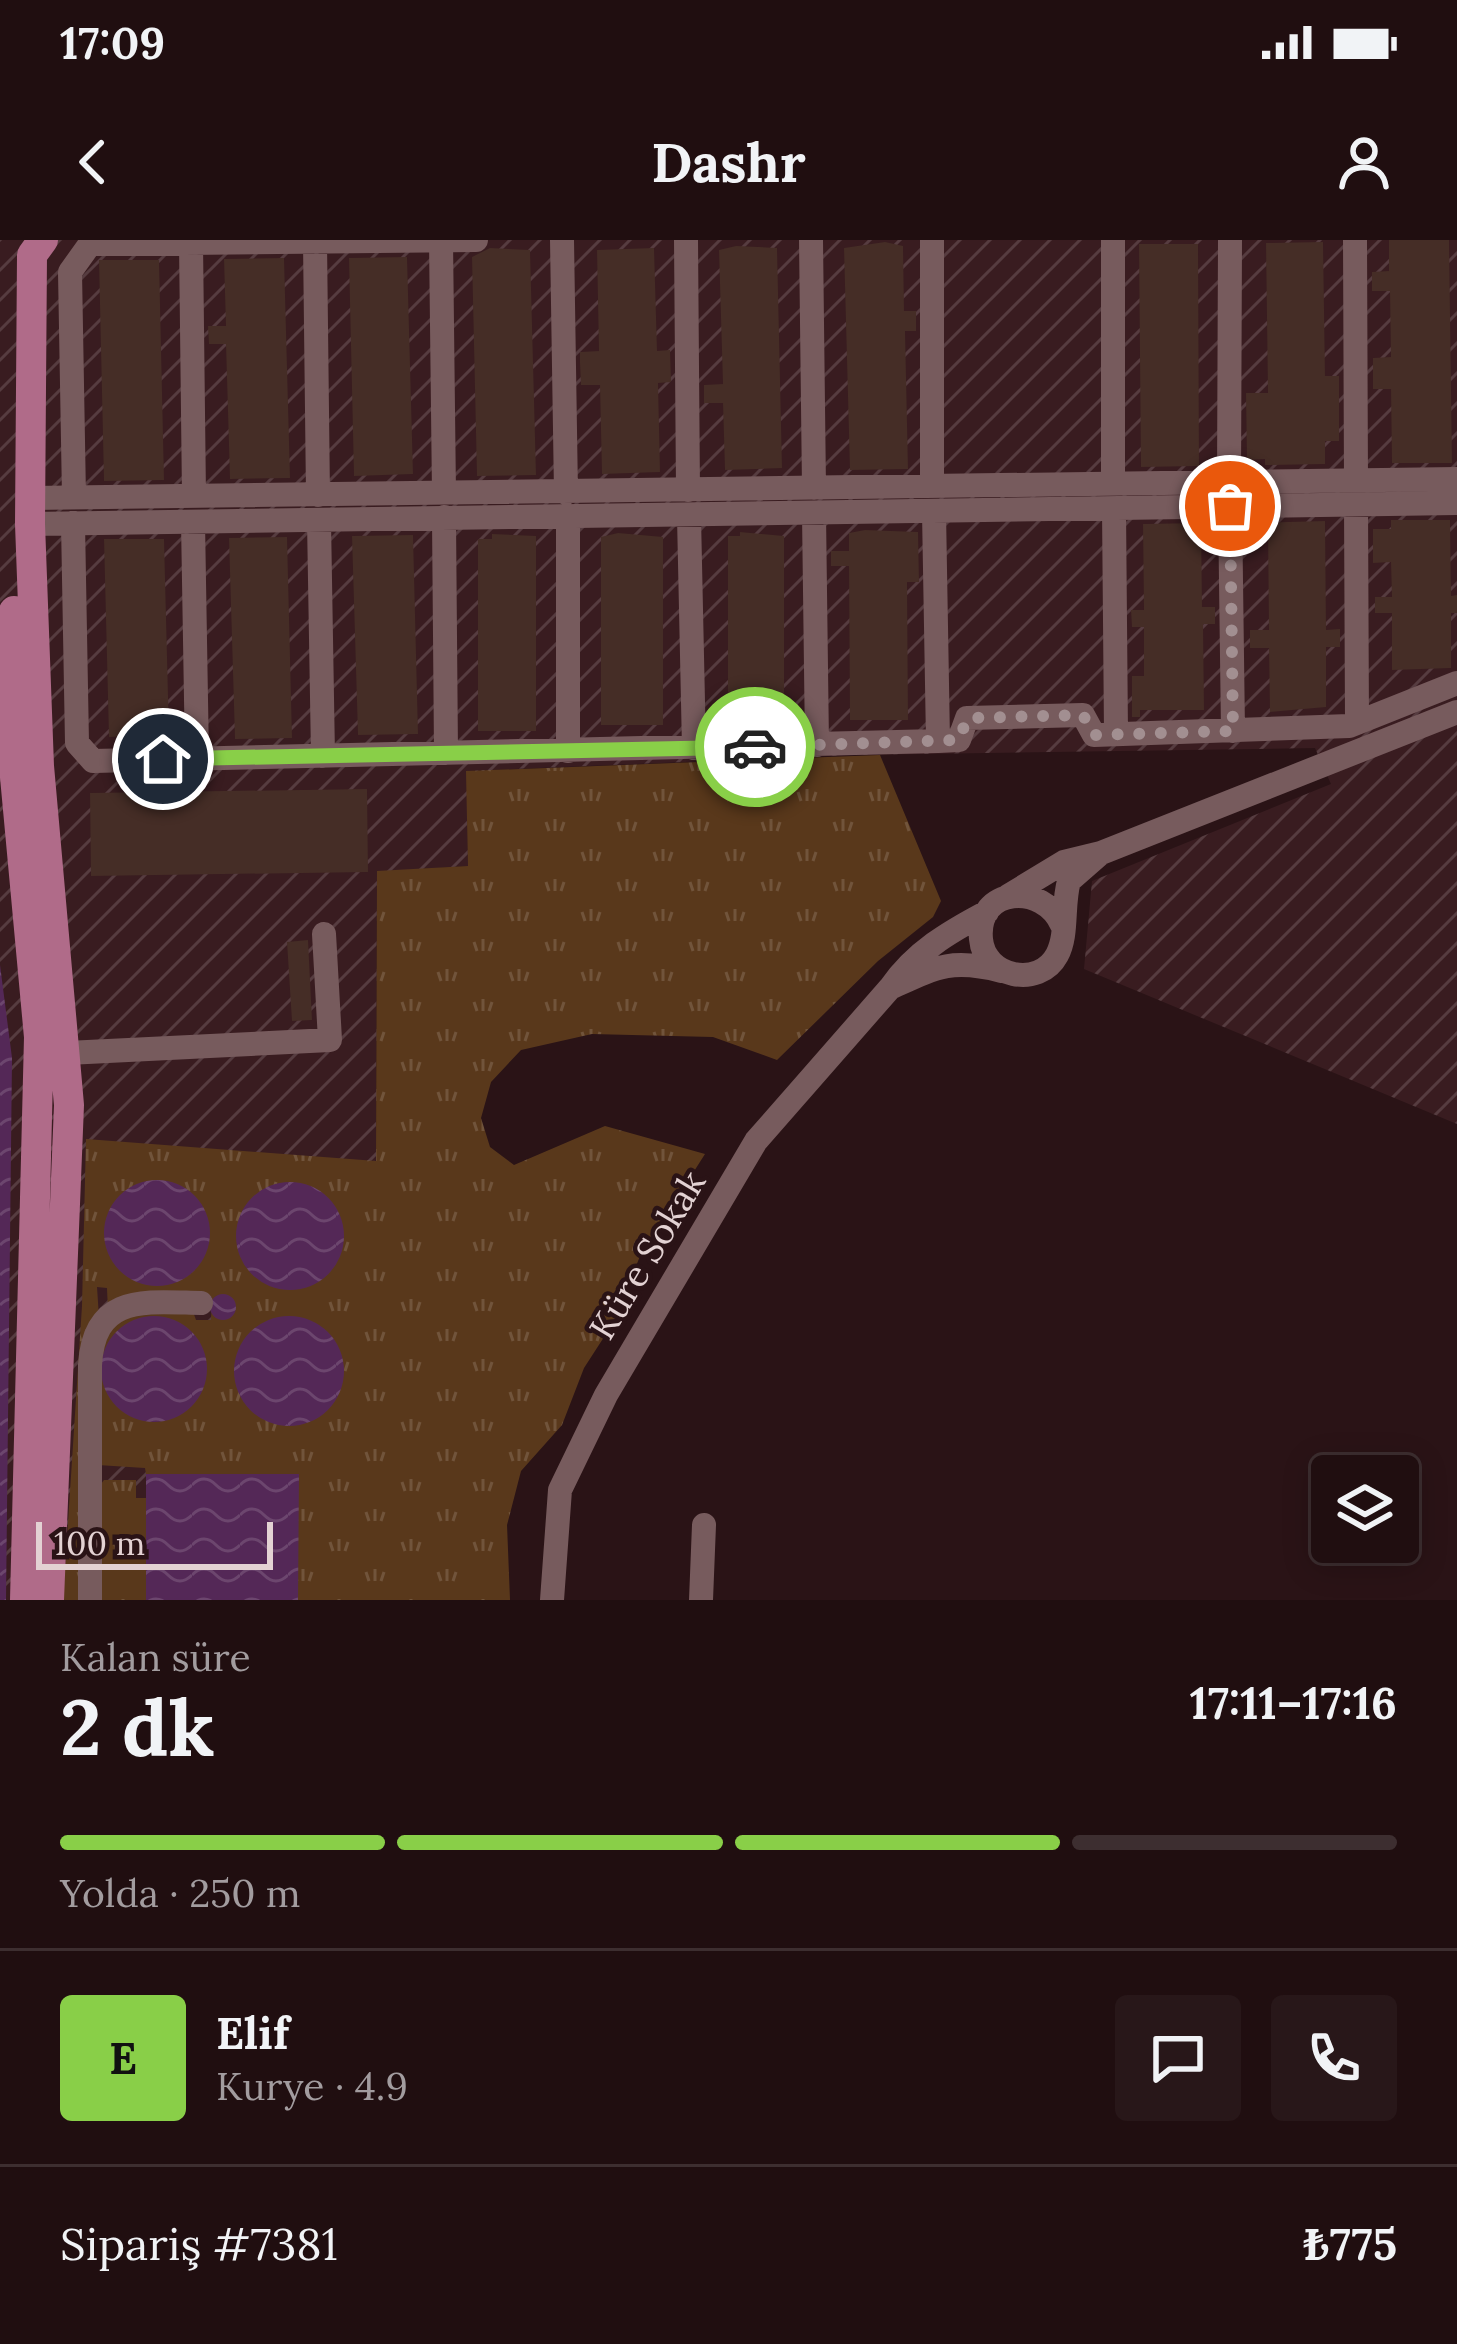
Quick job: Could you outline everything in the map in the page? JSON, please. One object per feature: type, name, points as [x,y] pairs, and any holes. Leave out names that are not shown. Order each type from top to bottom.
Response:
[{"type":"main road","points":[[19,240],[13,251],[14,766],[39,1037],[25,1600]]},
{"type":"main road","points":[[43,240],[32,255],[31,511],[39,766],[68,1053],[49,1600]]},
{"type":"street","points":[[476,240],[90,244],[70,272],[76,742],[93,760],[938,741],[958,740],[968,718],[1083,715],[1094,735],[1233,731],[1357,722],[1457,683]]},
{"type":"street","points":[[562,240],[568,751]]},
{"type":"street","points":[[686,240],[688,490]]},
{"type":"street","points":[[811,240],[814,488]]},
{"type":"street","points":[[932,240],[932,486]]},
{"type":"street","points":[[1113,240],[1116,734]]},
{"type":"street","points":[[1230,240],[1233,731]]},
{"type":"street","points":[[1354,240],[1357,722]]},
{"type":"street","points":[[441,241],[446,753]]},
{"type":"street","points":[[315,242],[323,756]]},
{"type":"street","points":[[191,243],[197,758]]},
{"type":"street","points":[[1356,493],[1457,479]]},
{"type":"street","points":[[567,506],[688,490],[932,486],[1113,496]]},
{"type":"street","points":[[31,511],[567,506],[689,517],[934,512],[1113,496],[1356,493],[1457,502]]},
{"type":"street","points":[[934,512],[938,741]]},
{"type":"street","points":[[814,514],[817,746]]},
{"type":"street","points":[[689,517],[694,748]]},
{"type":"street","points":[[1002,970],[991,962],[981,938],[987,912],[1064,862],[1101,853],[1457,712]]},
{"type":"street","points":[[890,988],[941,964],[965,961],[1028,975],[1052,963],[1060,952],[1069,881],[1101,853]]},
{"type":"street","points":[[1008,896],[1035,896],[1047,902],[1062,925]]},
{"type":"street","name":"Küre Sokak","points":[[552,1600],[554,1522],[560,1490],[606,1395],[756,1141],[904,968],[945,935],[987,912]]},
{"type":"street","points":[[68,1053],[330,1040],[324,934]]},
{"type":"street","points":[[90,1600],[94,1333],[118,1308],[136,1302],[201,1303]]},
{"type":"street","points":[[701,1600],[704,1526]]},
{"type":"shaded area","points":[[0,240],[1457,240],[1457,1124],[1084,969],[1092,881],[1331,784],[1315,748],[854,755],[467,771],[468,866],[377,872],[376,1162],[351,1600],[0,1600]]},
{"type":"green space","points":[[880,755],[941,901],[933,917],[878,961],[777,1060],[713,1037],[592,1034],[521,1050],[491,1082],[481,1118],[490,1147],[514,1165],[605,1126],[705,1154],[640,1256],[615,1320],[584,1368],[562,1425],[521,1471],[507,1525],[510,1600],[298,1600],[298,1474],[146,1474],[145,1468],[98,1465],[96,1370],[104,1333],[113,1321],[143,1308],[191,1306],[196,1320],[211,1320],[212,1297],[135,1297],[108,1311],[107,1288],[97,1287],[99,1318],[86,1344],[83,1600],[63,1600],[82,1306],[86,1139],[376,1161],[377,871],[468,866],[466,771]]},
{"type":"green space","points":[[104,1480],[136,1480],[136,1498],[146,1498],[146,1600],[98,1600],[98,1488]]},
{"type":"water","points":[[0,965],[12,1058],[6,1600],[0,1600]]},
{"type":"water","points":[[157,1180],[177,1184],[194,1196],[206,1213],[210,1233],[206,1253],[194,1270],[177,1282],[157,1286],[137,1282],[120,1270],[108,1253],[104,1233],[108,1213],[120,1196],[137,1184]]},
{"type":"water","points":[[290,1182],[328,1198],[344,1236],[328,1274],[290,1290],[252,1274],[236,1236],[252,1198]]},
{"type":"water","points":[[223,1294],[236,1307],[223,1320],[210,1307]]},
{"type":"water","points":[[154,1316],[174,1320],[191,1332],[203,1349],[207,1369],[203,1389],[191,1406],[174,1418],[154,1422],[134,1418],[117,1406],[105,1389],[101,1369],[105,1349],[117,1332],[134,1320]]},
{"type":"water","points":[[289,1316],[310,1320],[328,1332],[340,1350],[344,1371],[340,1392],[328,1410],[310,1422],[289,1426],[268,1422],[250,1410],[238,1392],[234,1371],[238,1350],[250,1332],[268,1320]]},
{"type":"water","points":[[146,1474],[299,1474],[298,1600],[146,1600]]},
{"type":"building","points":[[1389,240],[1449,240],[1452,463],[1392,463],[1391,389],[1373,389],[1373,358],[1391,357],[1390,291],[1372,291],[1372,272],[1389,271]]},
{"type":"building","points":[[885,242],[903,246],[904,311],[916,311],[916,331],[905,331],[908,469],[850,470],[844,248]]},
{"type":"building","points":[[1323,242],[1325,376],[1339,376],[1339,441],[1325,441],[1325,464],[1265,465],[1265,459],[1247,460],[1246,393],[1268,393],[1266,243]]},
{"type":"building","points":[[1139,244],[1198,244],[1199,466],[1141,467]]},
{"type":"building","points":[[490,248],[530,250],[536,475],[477,476],[472,257]]},
{"type":"building","points":[[654,248],[657,351],[670,350],[671,382],[658,383],[660,472],[602,474],[600,385],[581,385],[580,363],[580,352],[599,351],[597,250]]},
{"type":"building","points":[[777,248],[782,468],[725,470],[723,403],[704,403],[704,385],[723,384],[719,250]]},
{"type":"building","points":[[407,257],[413,474],[354,476],[349,258]]},
{"type":"building","points":[[284,258],[290,478],[230,479],[226,344],[209,344],[208,326],[226,326],[224,259]]},
{"type":"building","points":[[99,260],[159,260],[164,480],[104,481]]},
{"type":"building","points":[[1391,520],[1450,520],[1451,596],[1457,595],[1457,613],[1451,613],[1451,668],[1392,670],[1392,613],[1375,613],[1375,597],[1392,597],[1391,562],[1373,563],[1373,529],[1391,529]]},
{"type":"building","points":[[1325,521],[1326,630],[1340,629],[1340,647],[1326,647],[1326,707],[1270,712],[1269,648],[1250,648],[1250,630],[1269,630],[1268,529],[1249,529],[1249,523]]},
{"type":"building","points":[[1201,523],[1202,607],[1215,607],[1215,624],[1203,624],[1204,710],[1140,710],[1140,717],[1132,717],[1132,676],[1144,676],[1144,627],[1132,627],[1131,610],[1144,610],[1143,524]]},
{"type":"building","points":[[740,532],[784,536],[784,724],[728,724],[728,536],[740,536]]},
{"type":"building","points":[[918,532],[919,582],[907,582],[908,720],[850,720],[849,566],[831,566],[831,551],[849,551],[849,533]]},
{"type":"building","points":[[618,533],[663,537],[663,725],[601,725],[601,537]]},
{"type":"building","points":[[492,534],[536,536],[536,731],[478,731],[478,539],[492,539]]},
{"type":"building","points":[[413,535],[418,734],[358,735],[352,536]]},
{"type":"building","points":[[287,537],[292,738],[235,739],[229,538]]},
{"type":"building","points":[[104,539],[164,539],[169,735],[109,737]]},
{"type":"building","points":[[367,789],[368,872],[91,876],[90,793]]},
{"type":"building","points":[[308,940],[312,1020],[292,1021],[287,942]]},
{"type":"way so far","points":[[755,747],[958,740],[968,718],[1083,715],[1094,735],[1233,731],[1230,506]]},
{"type":"route","points":[[163,759],[755,747]]}]
